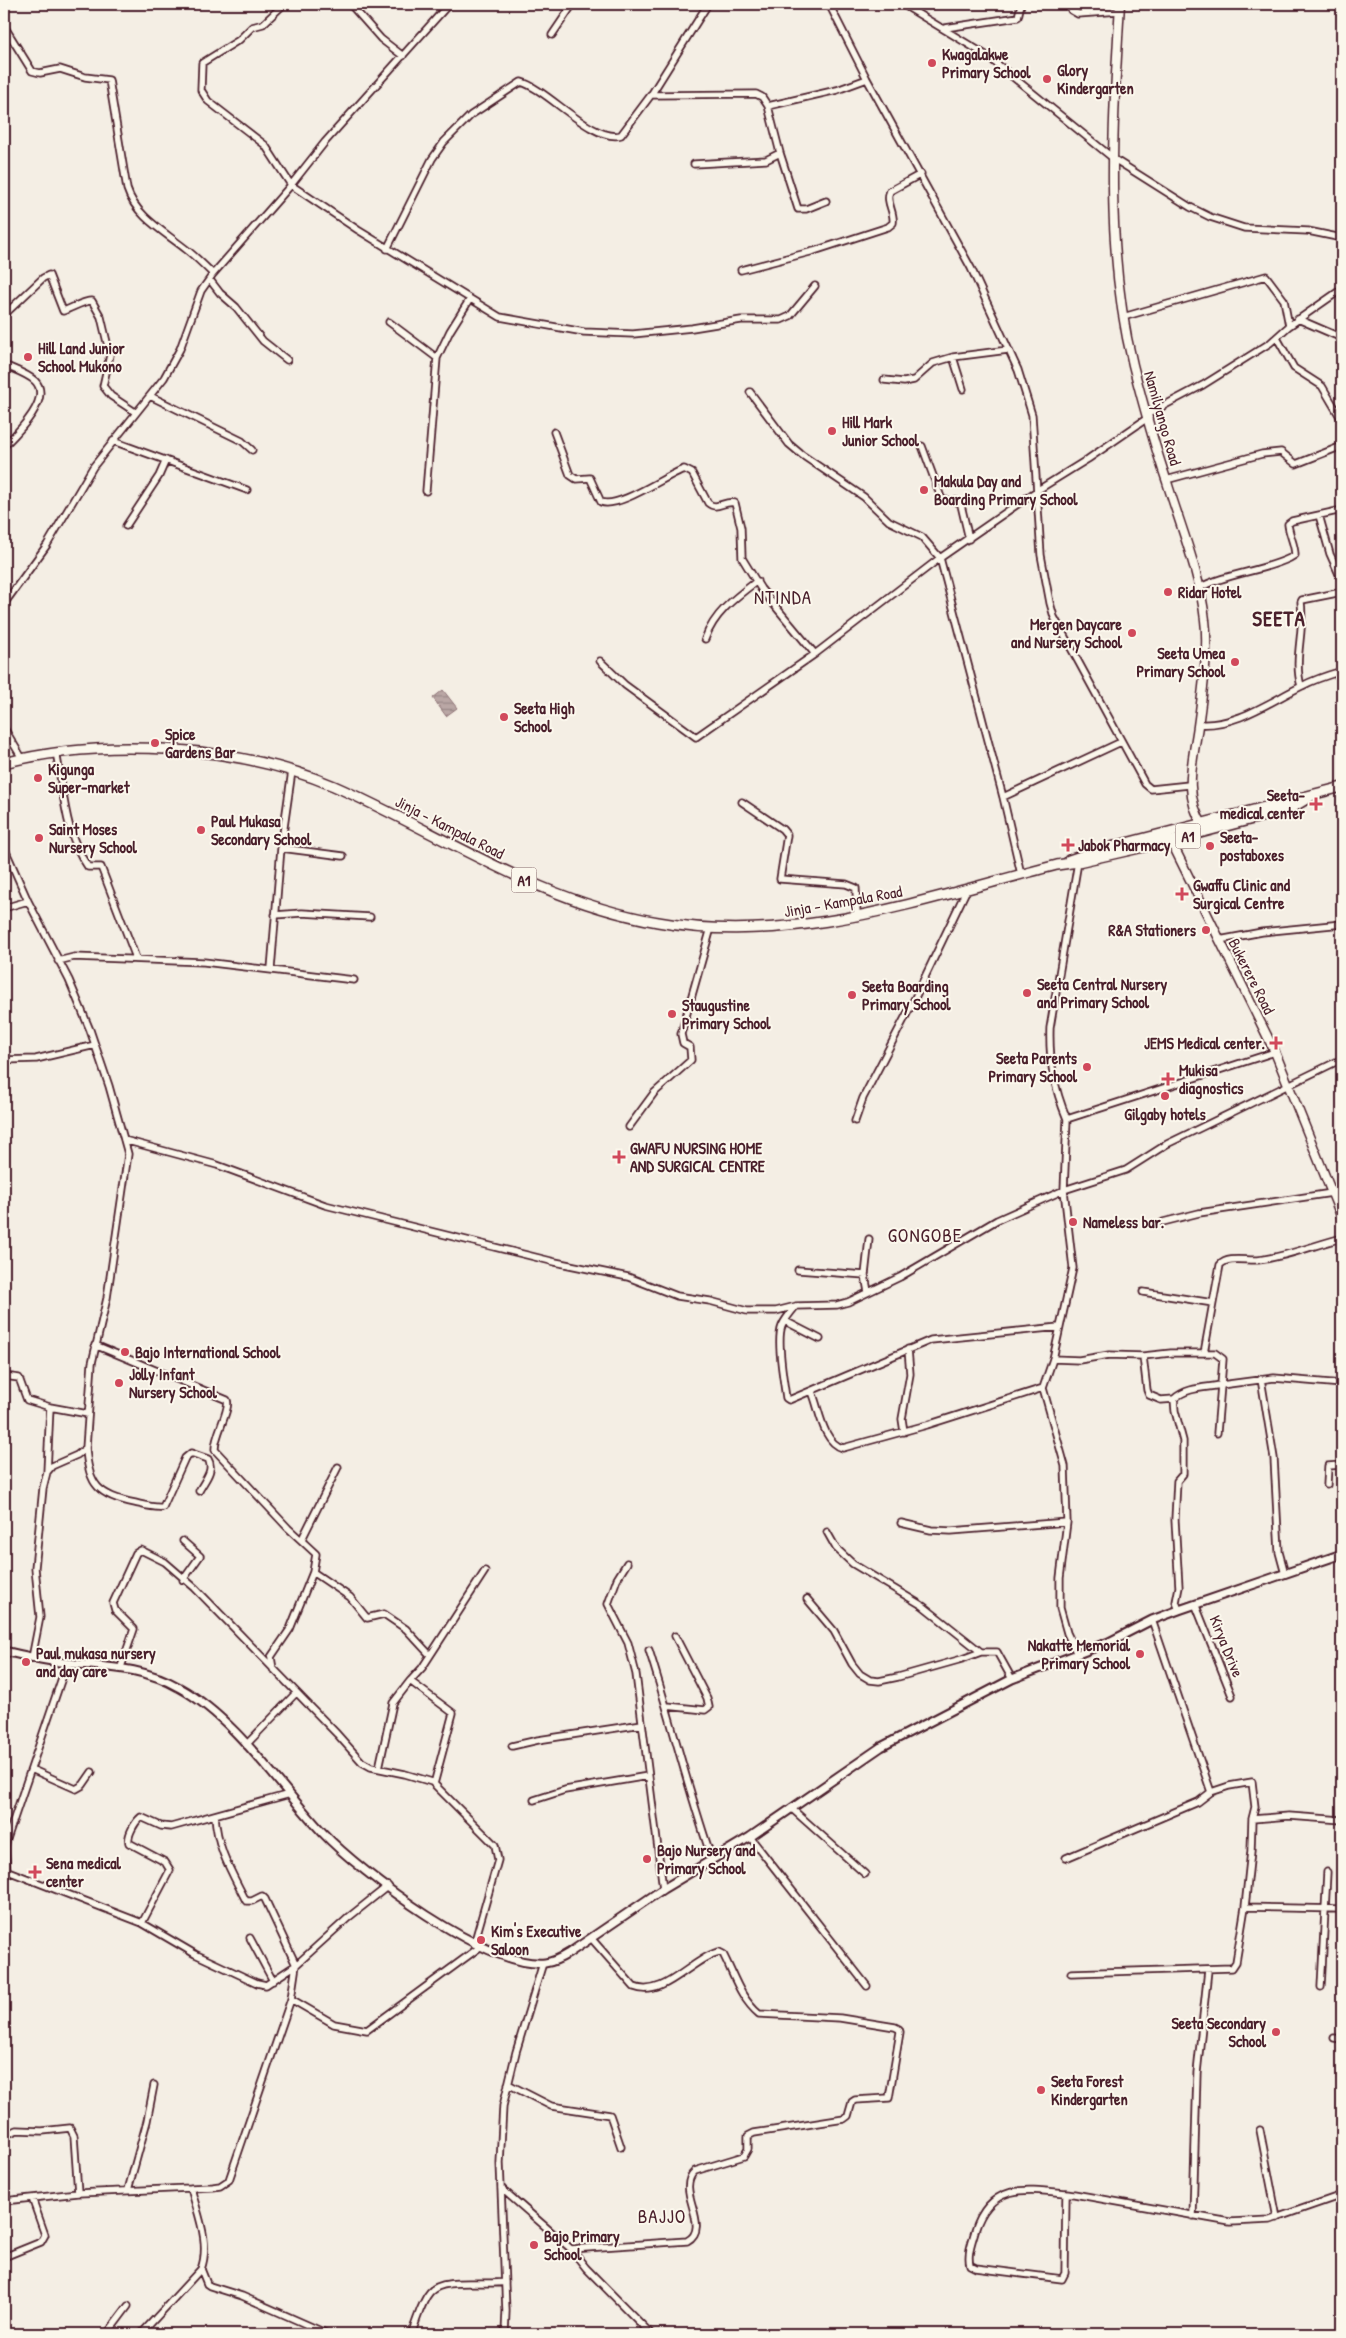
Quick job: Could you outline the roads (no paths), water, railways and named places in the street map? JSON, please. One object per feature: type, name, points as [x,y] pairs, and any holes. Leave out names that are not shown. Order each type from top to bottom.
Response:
[{"type":"highway","name":"Jinja - Kampala Road","points":[[4,763],[56,752],[108,748],[150,748],[201,753],[292,771],[356,797],[506,872],[578,902],[653,921],[711,928],[750,930],[799,926],[857,917],[968,887],[1058,865],[1078,862],[1204,828],[1342,787]]},
{"type":"highway","name":"Jinja - Kampala Road","points":[[1058,865],[1099,850],[1169,837]]},
{"type":"main road","name":"Namilyango Road","points":[[1119,7],[1112,211],[1123,317],[1133,365],[1199,588],[1205,621],[1206,637],[1198,724],[1189,785],[1191,800],[1204,828]]},
{"type":"main road","name":"Bukerere Road","points":[[1169,837],[1275,1052],[1342,1218]]},
{"type":"street","points":[[350,4],[381,39],[403,56]]},
{"type":"street","points":[[4,604],[42,552],[92,467],[150,396],[171,366],[185,336],[201,291],[213,274],[291,185],[325,142],[449,4]]},
{"type":"street","points":[[552,35],[573,4]]},
{"type":"street","points":[[387,249],[432,160],[444,142],[472,115],[518,83],[525,83],[564,112],[608,135],[621,136],[632,124],[708,4]]},
{"type":"street","points":[[829,4],[867,79],[921,174],[971,268],[1026,392],[1032,415],[1041,555],[1054,617],[1140,777],[1148,787],[1159,789],[1189,785]]},
{"type":"street","points":[[902,4],[986,54],[1114,159],[1190,207],[1227,223],[1244,228],[1308,232],[1342,238]]},
{"type":"street","points":[[945,28],[1018,17],[1021,4]]},
{"type":"street","points":[[1069,4],[1074,13],[1078,14],[1119,7]]},
{"type":"street","points":[[280,5],[263,24],[252,27],[239,40],[202,63],[201,90],[214,106],[265,145],[291,185],[387,249],[460,291],[470,300],[495,314],[517,320],[584,332],[633,334],[692,328],[741,320],[781,320],[790,316],[815,286]]},
{"type":"street","points":[[4,26],[32,71],[40,73],[60,69],[85,77],[109,80],[127,189],[132,202],[157,228],[188,250],[213,274]]},
{"type":"street","points":[[768,106],[837,90],[867,79]]},
{"type":"street","points":[[651,95],[756,94],[762,97],[768,106],[780,153],[798,209],[806,209],[826,201]]},
{"type":"street","points":[[694,164],[766,160],[780,153]]},
{"type":"street","points":[[741,270],[814,251],[888,227],[893,223],[894,218],[889,200],[890,191],[921,174]]},
{"type":"street","points":[[4,315],[43,278],[49,275],[63,312],[76,308],[84,301],[92,301],[101,317],[110,355],[103,386],[111,396],[135,412]]},
{"type":"street","points":[[1123,317],[1266,276],[1284,300],[1289,326]]},
{"type":"street","points":[[210,280],[220,293],[236,307],[263,341],[287,360]]},
{"type":"street","points":[[600,661],[625,685],[696,737],[815,654],[940,558],[1038,490],[1088,459],[1148,416],[1203,385],[1277,338],[1289,326],[1342,289]]},
{"type":"street","points":[[426,491],[437,358],[450,331],[470,300]]},
{"type":"street","points":[[1298,320],[1342,338]]},
{"type":"street","points":[[389,322],[437,358]]},
{"type":"street","points":[[1277,338],[1294,368],[1322,386],[1342,420]]},
{"type":"street","points":[[884,380],[904,382],[914,380],[933,363],[952,357],[1008,350]]},
{"type":"street","points":[[952,357],[963,390]]},
{"type":"street","points":[[4,364],[34,380],[40,391],[39,403],[23,426],[4,446]]},
{"type":"street","points":[[750,392],[776,428],[796,449],[864,496],[889,521],[922,537],[940,558],[1003,797],[1021,874]]},
{"type":"street","points":[[150,396],[242,441],[252,450]]},
{"type":"street","points":[[554,432],[570,475],[576,479],[590,478],[601,502],[605,504],[631,496],[684,469],[692,473],[708,503],[712,506],[716,507],[730,501],[735,503],[741,528],[740,554],[785,619],[815,654]]},
{"type":"street","points":[[113,441],[248,490]]},
{"type":"street","points":[[922,446],[942,500],[956,501],[961,505],[969,539]]},
{"type":"street","points":[[1166,480],[1262,454],[1281,452],[1296,464],[1342,446]]},
{"type":"street","points":[[126,526],[159,476],[166,460]]},
{"type":"street","points":[[1199,588],[1213,580],[1243,574],[1290,558],[1295,555],[1288,524],[1292,520],[1342,510]]},
{"type":"street","points":[[1319,515],[1330,554],[1342,581]]},
{"type":"street","points":[[705,639],[712,621],[718,614],[757,581]]},
{"type":"street","points":[[1301,686],[1298,667],[1303,622],[1301,602],[1302,600],[1342,592]]},
{"type":"street","points":[[1198,724],[1218,724],[1234,720],[1262,708],[1301,686],[1342,671]]},
{"type":"street","points":[[4,728],[22,758]]},
{"type":"street","points":[[1003,797],[1121,742]]},
{"type":"street","points":[[56,752],[64,800],[77,849],[88,866],[101,867],[136,958]]},
{"type":"street","points":[[271,969],[281,848],[292,771]]},
{"type":"street","points":[[742,802],[782,829],[787,835],[780,879],[846,884],[856,888],[857,917]]},
{"type":"street","points":[[4,847],[28,901],[69,980],[95,1045],[124,1140],[128,1163],[107,1298],[95,1345],[86,1448],[90,1477],[100,1490],[109,1496],[162,1507],[185,1458],[191,1453],[208,1459],[210,1462],[209,1472],[198,1491]]},
{"type":"street","points":[[281,848],[343,856]]},
{"type":"street","points":[[1077,1654],[1067,1633],[1060,1608],[1060,1578],[1067,1522],[1065,1466],[1043,1388],[1053,1359],[1073,1268],[1064,1190],[1067,1119],[1052,1078],[1049,1053],[1050,1028],[1078,862]]},
{"type":"street","points":[[855,1121],[863,1098],[912,1004],[968,887]]},
{"type":"street","points":[[4,908],[28,901]]},
{"type":"street","points":[[275,915],[302,913],[370,917]]},
{"type":"street","points":[[1219,940],[1262,932],[1342,924]]},
{"type":"street","points":[[629,1127],[654,1093],[691,1060],[690,1047],[683,1043],[681,1034],[711,928]]},
{"type":"street","points":[[58,961],[74,957],[204,962],[354,980]]},
{"type":"street","points":[[4,1060],[36,1059],[95,1045]]},
{"type":"street","points":[[1067,1119],[1275,1052]]},
{"type":"street","points":[[124,1140],[217,1165],[325,1205],[555,1262],[628,1277],[677,1296],[710,1301],[747,1311],[776,1311],[796,1306],[837,1305],[868,1292],[900,1277],[997,1220],[1064,1190],[1126,1170],[1167,1144],[1342,1060]]},
{"type":"street","points":[[1162,1222],[1199,1213],[1332,1193]]},
{"type":"street","points":[[1204,1353],[1220,1265],[1226,1260],[1257,1260],[1278,1257],[1342,1238]]},
{"type":"street","points":[[868,1292],[864,1275],[869,1239]]},
{"type":"street","points":[[798,1270],[864,1275]]},
{"type":"street","points":[[1143,1292],[1213,1303]]},
{"type":"street","points":[[796,1306],[785,1321],[780,1335],[786,1398],[791,1400],[931,1340],[1060,1327]]},
{"type":"street","points":[[785,1321],[820,1339]]},
{"type":"street","points":[[95,1345],[227,1400],[228,1406],[220,1425],[215,1450],[288,1528],[316,1554],[314,1572],[290,1629],[271,1657],[273,1669]]},
{"type":"street","points":[[904,1432],[903,1412],[910,1374],[908,1349]]},
{"type":"street","points":[[1053,1359],[1079,1360],[1109,1355],[1215,1354],[1223,1359],[1217,1433]]},
{"type":"street","points":[[1143,1356],[1147,1390],[1149,1395],[1160,1400],[1174,1399],[1181,1392],[1188,1390],[1260,1378],[1288,1378],[1342,1384]]},
{"type":"street","points":[[4,1376],[19,1378],[27,1400],[50,1407],[88,1414]]},
{"type":"street","points":[[1260,1378],[1274,1458],[1278,1552],[1285,1574]]},
{"type":"street","points":[[812,1392],[819,1405],[818,1416],[827,1433],[839,1447],[904,1432],[1043,1388]]},
{"type":"street","points":[[1174,1399],[1175,1412],[1183,1441],[1183,1474],[1177,1481],[1175,1520],[1179,1592],[1176,1602],[1178,1610]]},
{"type":"street","points":[[32,1658],[40,1617],[35,1568],[43,1488],[47,1472],[50,1407]]},
{"type":"street","points":[[47,1472],[56,1464],[77,1455],[86,1448]]},
{"type":"street","points":[[1327,1485],[1328,1466],[1342,1465]]},
{"type":"street","points":[[302,1539],[338,1467]]},
{"type":"street","points":[[901,1524],[931,1530],[951,1531],[1067,1522]]},
{"type":"street","points":[[827,1532],[836,1548],[853,1564],[923,1606],[981,1652]]},
{"type":"street","points":[[183,1541],[200,1556],[183,1580]]},
{"type":"street","points":[[120,1667],[134,1629],[115,1610],[113,1603],[136,1553],[141,1550],[155,1555],[165,1562],[183,1580],[195,1588],[338,1734],[366,1766],[420,1778],[434,1784],[497,1850],[498,1860],[477,1945],[367,2030],[334,2024],[291,1999]]},
{"type":"street","points":[[4,1651],[32,1658],[120,1667],[146,1672],[182,1689],[218,1716],[335,1844],[388,1886],[437,1922],[477,1945],[522,1961],[543,1964],[555,1961],[663,1889],[750,1837],[881,1747],[1012,1679],[1109,1642],[1152,1620],[1178,1610],[1196,1606],[1342,1554]]},
{"type":"street","points":[[627,1563],[617,1579],[608,1604],[622,1628],[632,1654],[663,1889]]},
{"type":"street","points":[[379,1768],[393,1704],[430,1656],[485,1571]]},
{"type":"street","points":[[314,1572],[350,1597],[367,1618],[384,1614],[406,1630],[430,1656]]},
{"type":"street","points":[[807,1599],[834,1631],[852,1664],[860,1674],[870,1680],[879,1681],[898,1677],[962,1660],[981,1652],[992,1651],[999,1654],[1012,1679]]},
{"type":"street","name":"Kirya Drive","points":[[1196,1606],[1232,1696]]},
{"type":"street","points":[[1152,1620],[1160,1637],[1211,1792]]},
{"type":"street","points":[[667,1706],[705,1710],[709,1707],[707,1698],[675,1636]]},
{"type":"street","points":[[649,1650],[667,1706],[693,1804],[712,1858]]},
{"type":"street","points":[[4,1887],[8,1871],[5,1858],[6,1842],[67,1663]]},
{"type":"street","points":[[410,1681],[453,1713],[434,1784]]},
{"type":"street","points":[[246,1745],[296,1693]]},
{"type":"street","points":[[512,1746],[538,1740],[642,1724]]},
{"type":"street","points":[[31,1769],[76,1789],[83,1785],[92,1772]]},
{"type":"street","points":[[534,1800],[565,1790],[648,1776]]},
{"type":"street","points":[[1066,1858],[1198,1802],[1211,1792],[1229,1786],[1252,1782],[1255,1807],[1252,1819],[1251,1851],[1245,1907],[1235,1965],[1230,1969],[1072,1973]]},
{"type":"street","points":[[142,1922],[170,1870],[165,1862],[129,1843],[128,1837],[138,1819],[141,1817],[161,1826],[171,1827],[290,1794]]},
{"type":"street","points":[[791,1808],[865,1874]]},
{"type":"street","points":[[4,2201],[78,2192],[220,2186],[229,2180],[291,1999],[296,1964],[266,1899],[262,1896],[252,1901],[246,1901],[222,1854],[216,1833],[215,1814]]},
{"type":"street","points":[[1252,1819],[1289,1816],[1342,1820]]},
{"type":"street","points":[[750,1837],[867,1986]]},
{"type":"street","points":[[8,1871],[142,1922],[195,1954],[258,1983],[266,1984],[296,1964],[348,1917],[388,1886]]},
{"type":"street","points":[[1321,1987],[1326,1872]]},
{"type":"street","points":[[1245,1907],[1342,1909]]},
{"type":"street","points":[[250,1938],[273,1981]]},
{"type":"street","points":[[571,2249],[649,2245],[686,2241],[692,2238],[697,2227],[688,2184],[691,2174],[695,2171],[744,2156],[748,2149],[748,2136],[754,2133],[844,2119],[848,2116],[852,2102],[855,2100],[889,2098],[900,2032],[900,2029],[895,2027],[840,2018],[759,2014],[737,1986],[723,1954],[719,1952],[669,1981],[649,1989],[640,1989],[634,1987],[591,1938]]},
{"type":"street","points":[[505,2334],[501,2188],[503,2106],[516,2052],[543,1964]]},
{"type":"street","points":[[1193,2216],[1197,2073],[1208,1970]]},
{"type":"street","points":[[1334,2038],[1342,2039]]},
{"type":"street","points":[[128,2190],[147,2121],[154,2084]]},
{"type":"street","points":[[508,2084],[552,2106],[610,2115],[621,2147]]},
{"type":"street","points":[[4,2136],[17,2130],[42,2131],[70,2128],[74,2136],[78,2192]]},
{"type":"street","points":[[1260,2130],[1277,2218]]},
{"type":"street","points":[[141,2334],[201,2269],[204,2261],[205,2244],[191,2188]]},
{"type":"street","points":[[501,2188],[571,2249],[586,2268],[651,2334]]},
{"type":"street","points":[[1066,2193],[1065,2273],[1062,2279],[976,2268],[970,2265],[969,2252],[979,2219],[992,2200],[1002,2194],[1015,2190],[1066,2193],[1230,2222],[1277,2218],[1342,2195]]},
{"type":"street","points":[[4,2257],[41,2242],[44,2239],[45,2235],[32,2198]]},
{"type":"street","points":[[201,2269],[207,2284],[210,2286],[242,2296],[328,2334]]},
{"type":"street","points":[[411,2334],[430,2292],[437,2286],[446,2283],[492,2285],[505,2282]]},
{"type":"street","points":[[107,2334],[128,2306]]},
{"type":"place","name":"Kwagalakwe Primary School","points":[[932,63]]},
{"type":"place","name":"Glory Kindergarten","points":[[1047,79]]},
{"type":"place","name":"Hill Land Junior School Mukono","points":[[28,357]]},
{"type":"place","name":"Hill Mark Junior School","points":[[832,431]]},
{"type":"place","name":"Makula Day and Boarding Primary School","points":[[924,490]]},
{"type":"place","name":"Ridar Hotel","points":[[1168,592]]},
{"type":"place","name":"Mergen Daycare and Nursery School","points":[[1132,633]]},
{"type":"place","name":"Seeta Umea Primary School","points":[[1235,662]]},
{"type":"place","name":"Seeta High School","points":[[504,717]]},
{"type":"place","name":"Spice Gardens Bar","points":[[155,743]]},
{"type":"place","name":"Kigunga Super-market","points":[[38,778]]},
{"type":"place","name":"Seeta- medical center","points":[[1316,804]]},
{"type":"place","name":"Paul Mukasa Secondary School","points":[[201,830]]},
{"type":"place","name":"Saint Moses Nursery School","points":[[39,838]]},
{"type":"place","name":"Jabok Pharmacy","points":[[1068,845]]},
{"type":"place","name":"Seeta- postaboxes","points":[[1210,846]]},
{"type":"place","name":"Gwaffu Clinic and Surgical Centre","points":[[1182,894]]},
{"type":"place","name":"R&A Stationers","points":[[1206,930]]},
{"type":"place","name":"Seeta Central Nursery and Primary School","points":[[1027,993]]},
{"type":"place","name":"Seeta Boarding Primary School","points":[[852,995]]},
{"type":"place","name":"Staugustine Primary School","points":[[672,1014]]},
{"type":"place","name":"JEMS Medical center.","points":[[1276,1043]]},
{"type":"place","name":"Seeta Parents Primary School","points":[[1087,1067]]},
{"type":"place","name":"Mukisa diagnostics","points":[[1168,1079]]},
{"type":"place","name":"Gilgaby hotels","points":[[1165,1096]]},
{"type":"place","name":"GWAFU NURSING HOME AND SURGICAL CENTRE","points":[[619,1157]]},
{"type":"place","name":"Nameless bar.","points":[[1073,1222]]},
{"type":"place","name":"Bajo International School","points":[[125,1352]]},
{"type":"place","name":"Jolly Infant Nursery School","points":[[119,1383]]},
{"type":"place","name":"Nakatte Memorial Primary School","points":[[1140,1654]]},
{"type":"place","name":"Paul mukasa nursery and day care","points":[[26,1662]]},
{"type":"place","name":"Bajo Nursery and Primary School","points":[[647,1859]]},
{"type":"place","name":"Sena medical center","points":[[35,1872]]},
{"type":"place","name":"Kim's Executive Saloon","points":[[481,1940]]},
{"type":"place","name":"Seeta Secondary School","points":[[1276,2032]]},
{"type":"place","name":"Seeta Forest Kindergarten","points":[[1041,2090]]},
{"type":"place","name":"Bajo Primary School","points":[[534,2245]]},
{"type":"district","name":"NTINDA","points":[[783,597]]},
{"type":"district","name":"SEETA","points":[[1279,618]]},
{"type":"district","name":"GONGOBE","points":[[925,1235]]},
{"type":"district","name":"BAJJO","points":[[662,2216]]}]
